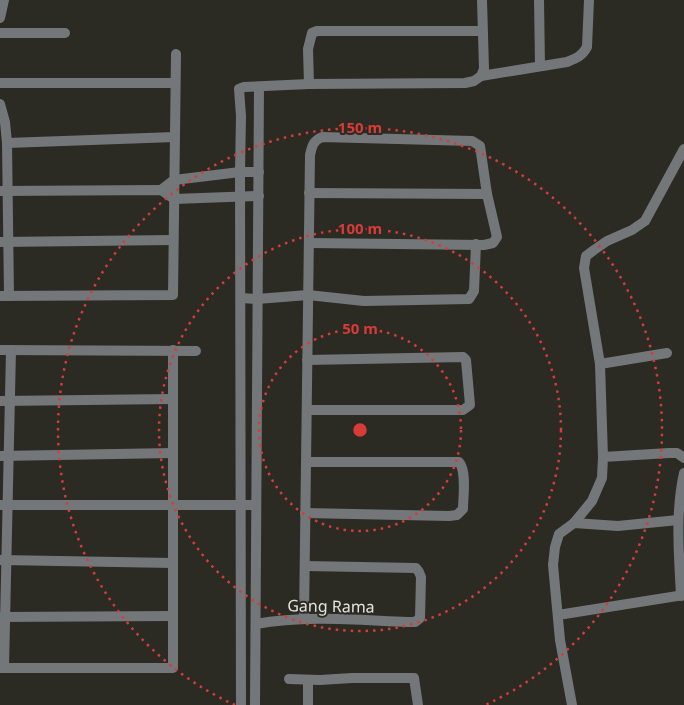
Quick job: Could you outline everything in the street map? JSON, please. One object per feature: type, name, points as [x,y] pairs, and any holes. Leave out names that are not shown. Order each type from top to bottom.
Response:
[{"type":"street","points":[[0,18],[4,0]]},
{"type":"street","points":[[481,76],[484,68],[482,0]]},
{"type":"street","points":[[539,0],[540,65]]},
{"type":"street","points":[[241,705],[240,172],[242,116],[238,92],[244,86],[452,84],[474,81],[481,76],[568,62],[584,54],[587,47],[589,0]]},
{"type":"street","points":[[309,84],[309,43],[312,34],[317,31],[482,31]]},
{"type":"street","points":[[0,33],[65,33]]},
{"type":"street","points":[[0,104],[7,143],[3,191],[4,296],[172,295],[176,54]]},
{"type":"street","points":[[0,83],[175,83]]},
{"type":"street","points":[[255,705],[259,87]]},
{"type":"street","points":[[7,143],[175,137]]},
{"type":"street","points":[[304,618],[309,192],[312,145],[317,139],[322,137],[455,140],[472,141],[480,146],[486,194],[496,237],[493,243],[309,243]]},
{"type":"street","points":[[572,705],[560,640],[553,565],[554,547],[559,534],[574,523],[592,501],[602,478],[600,364],[585,283],[584,268],[586,256],[645,221],[684,149]]},
{"type":"street","points":[[161,190],[174,180],[240,172],[259,172]]},
{"type":"street","points":[[3,191],[161,190],[174,199],[259,196]]},
{"type":"street","points":[[309,192],[486,194]]},
{"type":"street","points":[[4,242],[173,240]]},
{"type":"street","points":[[241,298],[258,299],[308,295],[364,301],[469,299],[474,291],[476,244]]},
{"type":"street","points":[[0,350],[196,351]]},
{"type":"street","points":[[12,350],[5,401],[2,668],[174,668],[173,350]]},
{"type":"street","points":[[600,364],[667,353]]},
{"type":"street","points":[[307,360],[463,357],[466,360],[470,404],[463,410],[307,410]]},
{"type":"street","points":[[5,401],[173,399]]},
{"type":"street","points":[[4,456],[173,453]]},
{"type":"street","points":[[602,457],[677,453],[684,458]]},
{"type":"street","points":[[305,513],[449,516],[457,514],[463,509],[464,474],[462,465],[459,462],[306,462]]},
{"type":"street","points":[[558,615],[683,595],[678,520],[680,491],[684,473]]},
{"type":"street","points":[[4,505],[256,505]]},
{"type":"street","points":[[574,523],[618,526],[678,520]]},
{"type":"street","points":[[3,560],[173,563]]},
{"type":"street","name":"Gang Rama","points":[[256,624],[304,618],[407,622],[415,622],[420,618],[421,577],[416,568],[305,566]]},
{"type":"street","points":[[3,617],[173,616]]},
{"type":"street","points":[[289,679],[414,678],[418,705]]},
{"type":"street","points":[[308,680],[308,705]]}]
